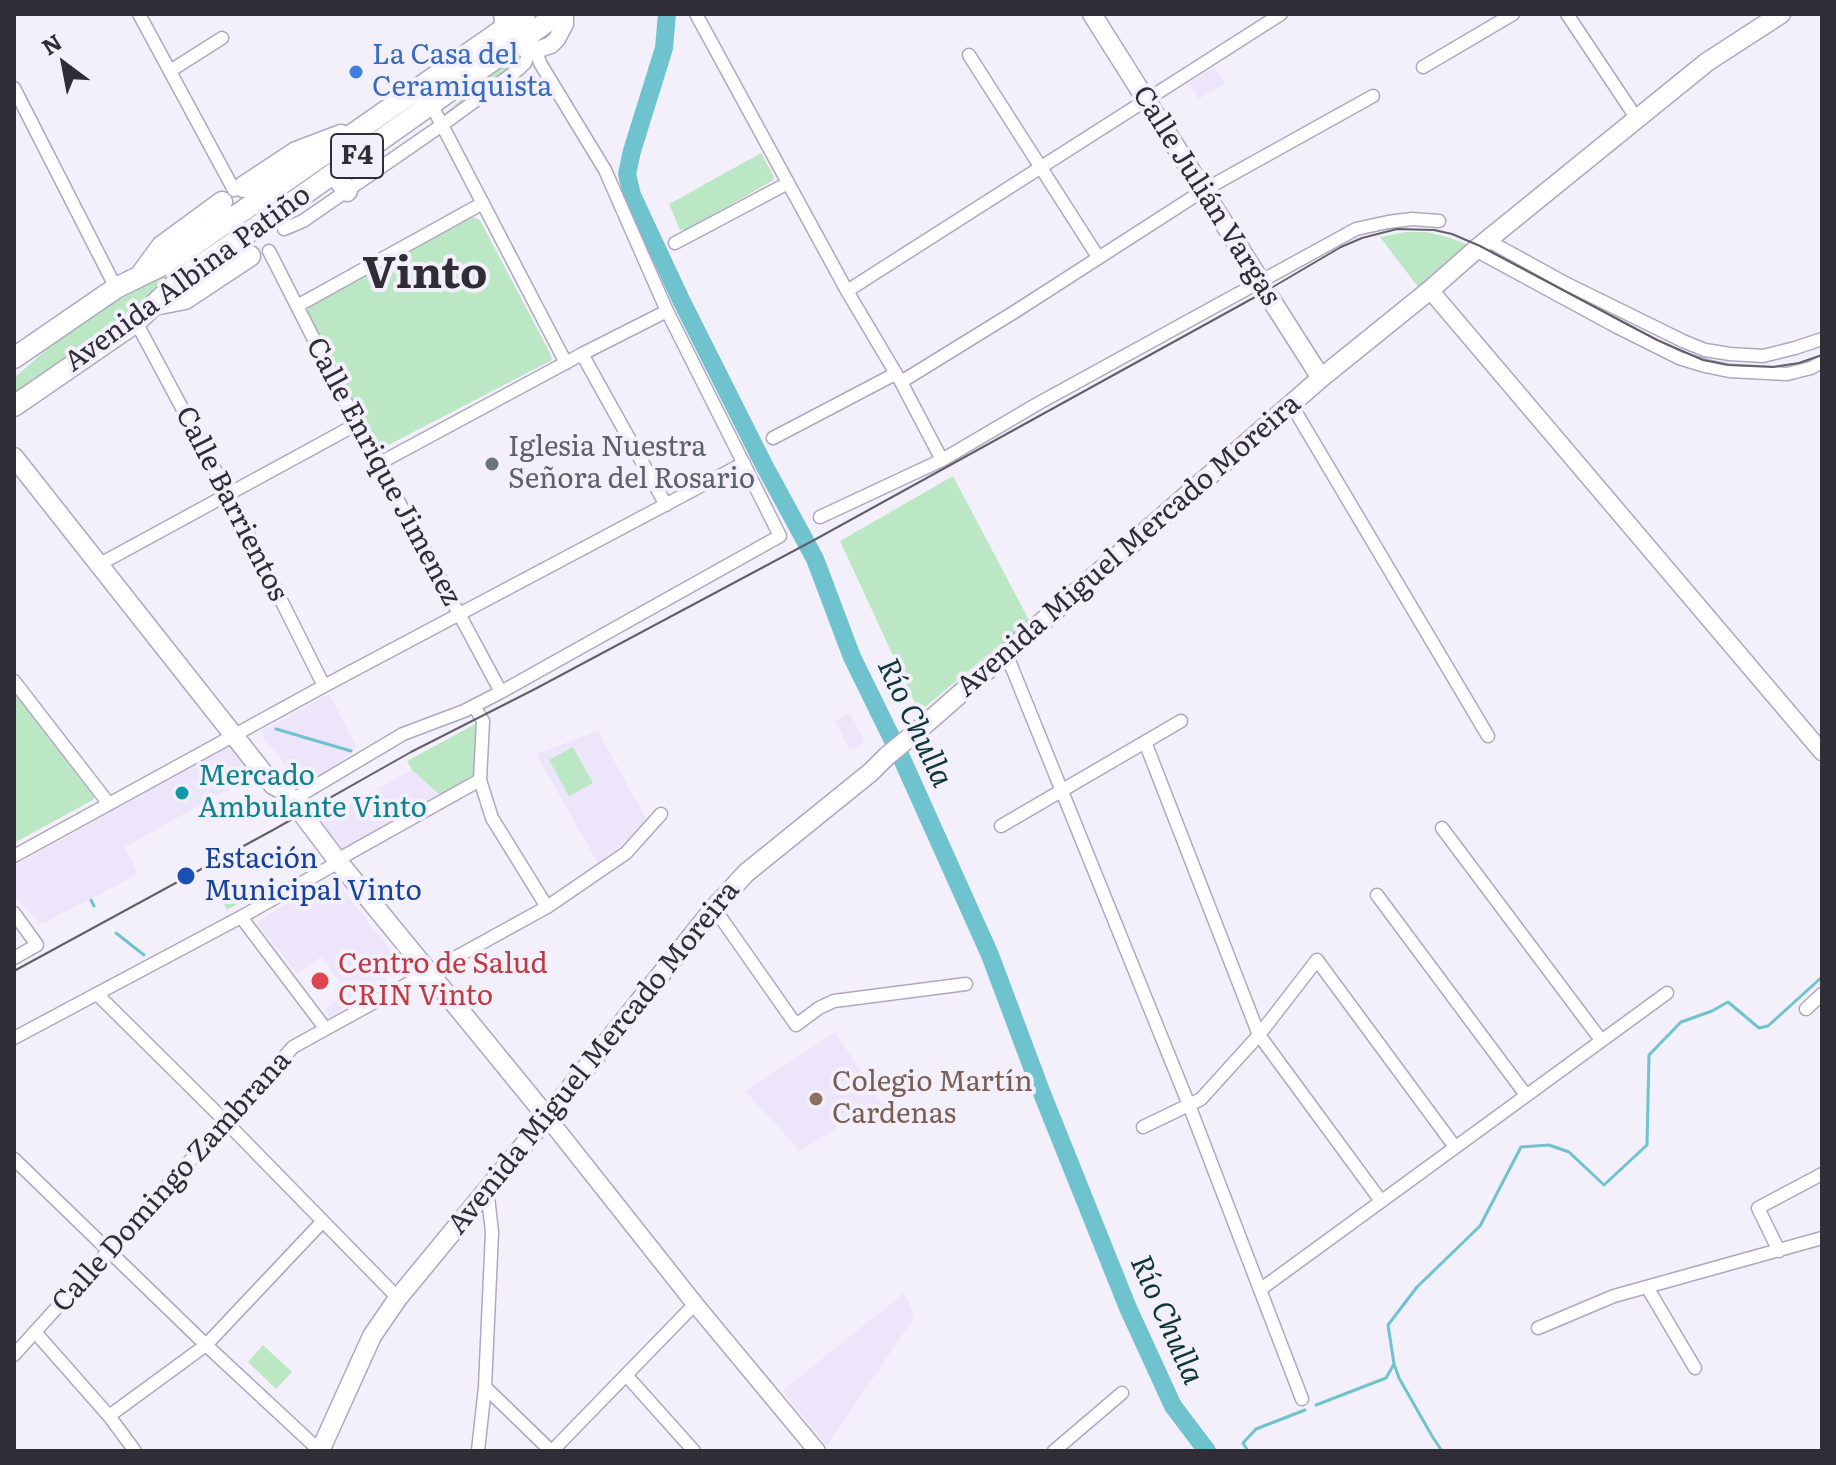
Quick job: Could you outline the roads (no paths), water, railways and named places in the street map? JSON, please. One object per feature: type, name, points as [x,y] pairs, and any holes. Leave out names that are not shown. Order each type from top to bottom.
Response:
[{"type":"highway","name":"Avenida Albina Patiño","points":[[14,358],[116,288],[279,210],[334,173],[431,104],[517,37],[525,14]]},
{"type":"highway","name":"Avenida Albina Patiño","points":[[279,210],[367,126],[558,14]]},
{"type":"highway","points":[[139,277],[162,246],[233,193],[296,152],[367,126]]},
{"type":"highway","points":[[334,173],[347,191]]},
{"type":"highway","name":"Avenida Albina Patiño","points":[[14,406],[136,322],[223,237]]},
{"type":"highway","points":[[154,305],[185,299],[260,253]]},
{"type":"main road","name":"Calle Julián Vargas","points":[[1092,14],[1321,378]]},
{"type":"main road","name":"Avenida Miguel Mercado Moreira","points":[[320,1451],[372,1336],[398,1298],[714,908],[746,873],[871,772],[1321,378],[1481,245],[1707,62],[1781,14]]},
{"type":"main road","points":[[14,439],[104,561],[240,733],[273,785],[289,795],[338,861],[547,1117]]},
{"type":"main road","points":[[14,457],[104,561]]},
{"type":"street","points":[[139,14],[233,193]]},
{"type":"street","points":[[517,37],[551,45],[565,24],[565,14]]},
{"type":"street","points":[[696,14],[942,460]]},
{"type":"street","points":[[1423,67],[1513,14]]},
{"type":"street","points":[[1567,14],[1637,119]]},
{"type":"street","points":[[847,291],[1279,15]]},
{"type":"street","points":[[279,210],[277,243],[260,253],[237,252],[223,237],[217,218],[233,193],[262,188],[279,210],[303,221],[519,69],[525,63],[517,37]]},
{"type":"street","points":[[289,795],[403,734],[501,692],[780,536],[667,311],[605,170],[540,63],[517,37]]},
{"type":"street","points":[[170,71],[222,38]]},
{"type":"street","points":[[969,55],[1098,257]]},
{"type":"street","points":[[14,88],[116,288]]},
{"type":"street","points":[[773,438],[898,378],[1016,311],[1204,190],[1373,96]]},
{"type":"street","points":[[431,104],[566,363]]},
{"type":"street","points":[[675,243],[788,183]]},
{"type":"street","points":[[297,306],[483,203]]},
{"type":"street","points":[[820,517],[942,460],[1039,403],[1265,290],[1356,229],[1412,219],[1439,221]]},
{"type":"street","points":[[1481,245],[1705,350],[1763,356],[1822,339]]},
{"type":"street","points":[[1481,245],[1617,327],[1679,358],[1729,371],[1787,374],[1822,362]]},
{"type":"street","name":"Calle Enrique Jimenez","points":[[260,253],[297,306],[501,692]]},
{"type":"street","points":[[1430,290],[1822,752]]},
{"type":"street","points":[[378,464],[667,311]]},
{"type":"street","name":"Calle Barrientos","points":[[136,322],[228,494],[324,686]]},
{"type":"street","points":[[582,354],[666,505]]},
{"type":"street","points":[[1291,404],[1488,736]]},
{"type":"street","points":[[104,561],[357,424]]},
{"type":"street","points":[[14,856],[324,686],[744,463]]},
{"type":"street","points":[[1006,653],[1189,1105],[1302,1399]]},
{"type":"street","points":[[14,681],[109,804]]},
{"type":"street","points":[[474,706],[483,721],[480,780],[492,818],[547,907]]},
{"type":"street","points":[[1001,826],[1181,721]]},
{"type":"street","points":[[1145,742],[1259,1035],[1381,1201]]},
{"type":"street","points":[[14,1038],[241,917],[480,780]]},
{"type":"street","name":"Calle Domingo Zambrana","points":[[14,1355],[293,1047],[547,907],[626,853],[661,814]]},
{"type":"street","points":[[1442,828],[1601,1040]]},
{"type":"street","points":[[1377,895],[1526,1095]]},
{"type":"street","points":[[714,908],[796,1025],[834,1001],[966,984]]},
{"type":"street","points":[[14,913],[37,945],[14,958]]},
{"type":"street","points":[[241,917],[325,1028]]},
{"type":"street","points":[[1143,1127],[1201,1099],[1259,1035],[1317,960],[1455,1147]]},
{"type":"street","points":[[1261,1289],[1667,993]]},
{"type":"street","points":[[97,994],[398,1298]]},
{"type":"street","points":[[1806,1009],[1822,994]]},
{"type":"street","points":[[547,1117],[695,1304],[817,1451]]},
{"type":"street","points":[[16,1166],[320,1451]]},
{"type":"street","points":[[1779,1251],[1758,1208],[1822,1174]]},
{"type":"street","points":[[478,1451],[485,1387],[492,1232],[487,1188]]},
{"type":"street","points":[[109,1416],[206,1345],[323,1221]]},
{"type":"street","points":[[1538,1328],[1614,1296],[1822,1238]]},
{"type":"street","points":[[1647,1287],[1695,1368]]},
{"type":"street","points":[[485,1387],[551,1451],[695,1304]]},
{"type":"street","points":[[35,1332],[109,1416],[135,1451]]},
{"type":"street","points":[[626,1375],[694,1451]]},
{"type":"street","points":[[1054,1451],[1122,1393]]},
{"type":"waterway","name":"Río Chulla","points":[[667,14],[664,48],[627,174],[632,195],[682,302],[815,559],[852,657],[902,759],[990,955],[1128,1308],[1173,1406],[1207,1451]]},
{"type":"waterway","points":[[276,729],[351,751]]},
{"type":"waterway","points":[[91,900],[94,906]]},
{"type":"waterway","points":[[116,933],[144,955]]},
{"type":"waterway","points":[[1316,1405],[1386,1378],[1394,1364],[1388,1325],[1417,1287],[1480,1226],[1521,1147],[1549,1145],[1569,1152],[1604,1185],[1647,1145],[1649,1055],[1681,1022],[1728,1002],[1759,1028],[1768,1026],[1822,977]]},
{"type":"waterway","points":[[1394,1364],[1442,1451]]},
{"type":"waterway","points":[[1248,1451],[1243,1443],[1256,1429],[1305,1410]]},
{"type":"tram line","points":[[14,971],[411,752],[816,539],[1362,238],[1397,229],[1452,234],[1657,340],[1703,360],[1728,365],[1773,367],[1822,355]]},
{"type":"place","name":"La Casa del Ceramiquista","points":[[356,72]]},
{"type":"place","name":"Iglesia Nuestra Señora del Rosario","points":[[492,464]]},
{"type":"place","name":"Mercado Ambulante Vinto","points":[[182,793]]},
{"type":"place","name":"Estación Municipal Vinto","points":[[186,876]]},
{"type":"place","name":"Centro de Salud CRIN Vinto","points":[[320,981]]},
{"type":"place","name":"Colegio Martín Cardenas","points":[[816,1099]]},
{"type":"district","name":"Vinto","points":[[425,275]]}]
